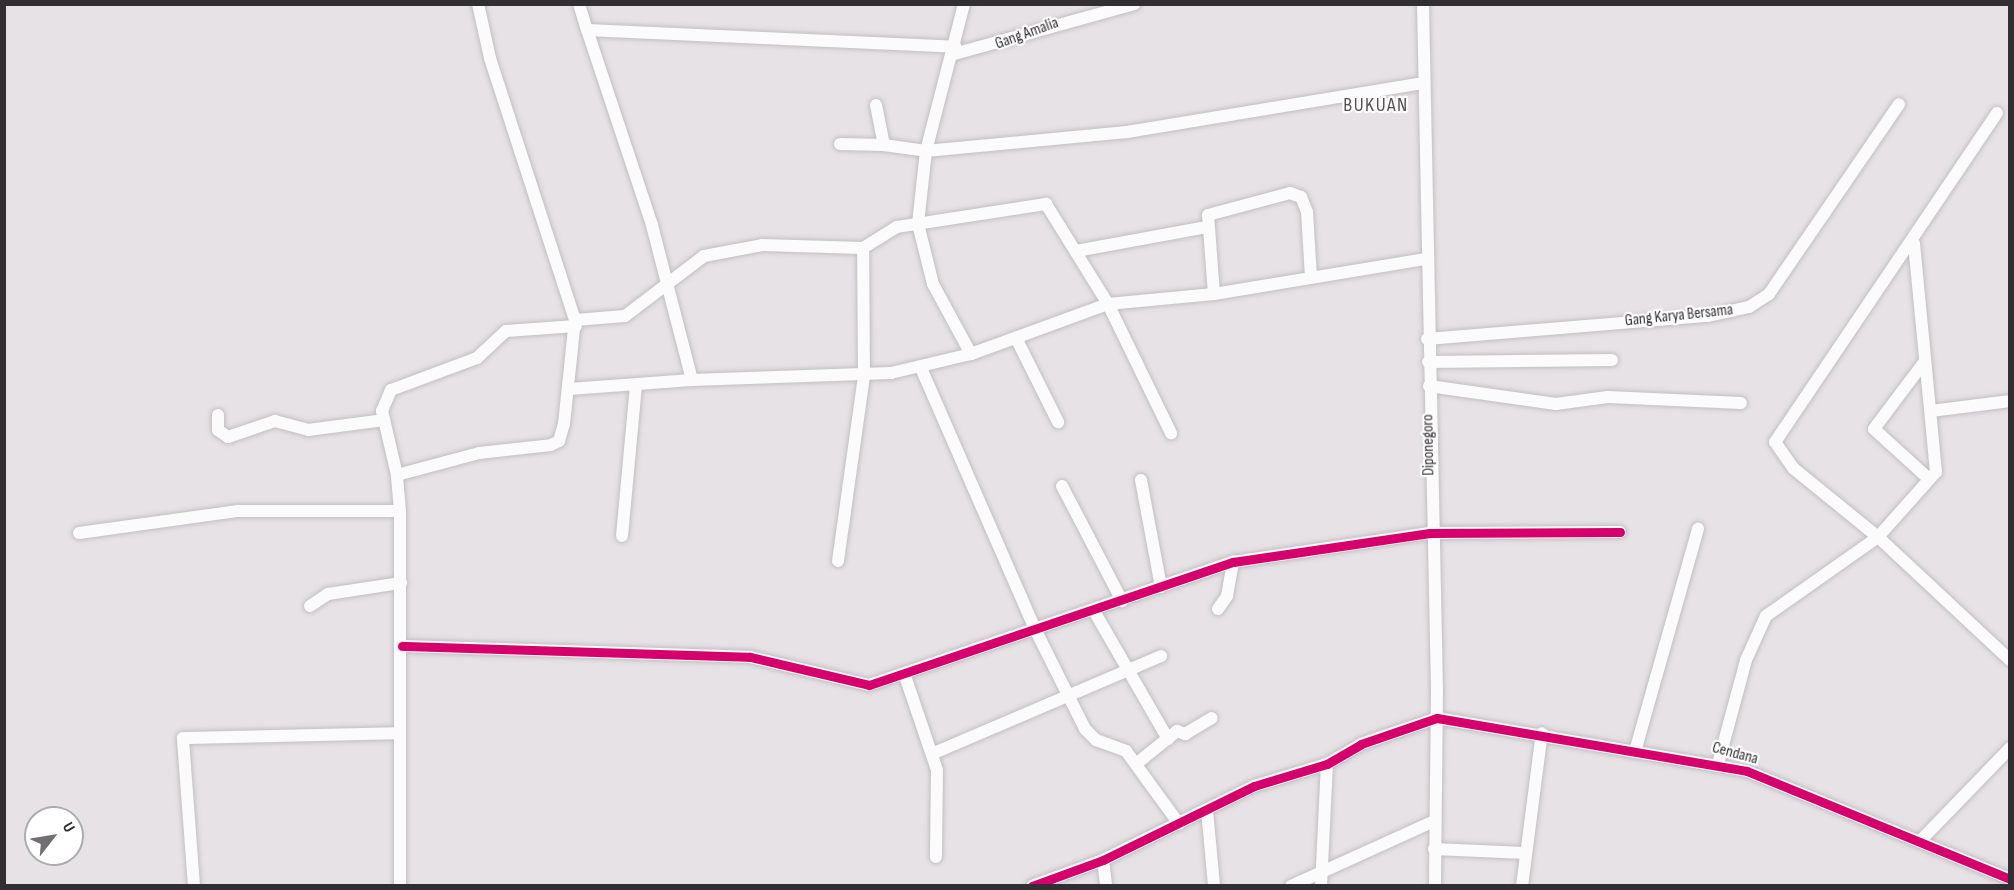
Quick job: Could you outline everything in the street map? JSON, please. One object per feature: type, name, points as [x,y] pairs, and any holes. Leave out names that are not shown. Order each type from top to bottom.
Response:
[{"type":"street","points":[[397,475],[472,454],[556,444],[569,389],[575,323],[490,58],[478,4]]},
{"type":"street","points":[[579,4],[666,280],[692,380]]},
{"type":"street","points":[[964,4],[955,51],[926,151],[918,224],[933,284],[971,354]]},
{"type":"street","name":"Gang Amalia","points":[[587,30],[955,51],[1134,4]]},
{"type":"street","name":"Diponegoro","points":[[1423,4],[1430,533],[1437,718],[1435,885]]},
{"type":"street","points":[[840,144],[884,145],[926,151],[1139,131],[1424,83]]},
{"type":"street","name":"Gang Karya Bersama","points":[[1427,339],[1708,316],[1749,307],[1769,294],[1899,104]]},
{"type":"street","points":[[876,105],[884,145]]},
{"type":"street","points":[[1997,113],[1914,243],[1775,442],[1792,468],[1878,537],[2010,660]]},
{"type":"street","points":[[1214,294],[1207,226],[1212,212],[1295,194],[1307,212],[1311,279]]},
{"type":"street","points":[[400,885],[402,646],[400,511],[397,475],[384,420],[383,402],[392,390],[471,361],[506,331],[625,316],[666,280],[695,260],[738,248],[863,248],[893,228],[1046,204],[1108,304],[1171,433]]},
{"type":"street","points":[[1076,251],[1207,226]]},
{"type":"street","points":[[1718,764],[1746,660],[1766,616],[1878,537],[1936,470],[1914,243]]},
{"type":"street","points":[[838,561],[864,377],[863,248]]},
{"type":"street","points":[[569,389],[692,380],[864,377],[921,368],[971,354],[1108,304],[1214,294],[1426,260]]},
{"type":"street","points":[[1017,339],[1058,422]]},
{"type":"street","points":[[1428,362],[1612,360]]},
{"type":"street","points":[[1925,361],[1874,429],[1929,479]]},
{"type":"street","points":[[921,368],[1036,631],[1090,735],[1126,750],[1179,824]]},
{"type":"street","points":[[622,536],[636,385]]},
{"type":"street","points":[[1429,386],[1556,404],[1608,397],[1742,403]]},
{"type":"street","points":[[1931,411],[2010,401]]},
{"type":"street","points":[[218,415],[218,430],[228,436],[275,421],[308,430],[384,420]]},
{"type":"street","points":[[1142,480],[1161,587]]},
{"type":"street","points":[[1062,486],[1122,601]]},
{"type":"street","points":[[79,532],[238,511],[400,511]]},
{"type":"street","points":[[1635,748],[1698,529]]},
{"type":"street","points":[[402,646],[750,657],[792,663],[855,684],[905,676],[1233,562],[1430,533],[1620,532]]},
{"type":"street","points":[[1218,609],[1227,597],[1233,562]]},
{"type":"street","points":[[310,606],[328,594],[401,583]]},
{"type":"street","points":[[1094,611],[1125,671],[1168,739]]},
{"type":"street","points":[[934,753],[1161,656]]},
{"type":"street","points":[[905,676],[934,753],[936,857]]},
{"type":"street","points":[[1136,764],[1168,739],[1212,718]]},
{"type":"street","points":[[1032,885],[1103,860],[1254,786],[1326,764],[1361,744],[1437,718]]},
{"type":"street","name":"Cendana","points":[[1437,718],[1635,748],[1718,764],[1921,840],[2008,877]]},
{"type":"street","points":[[194,885],[183,738],[400,733]]},
{"type":"street","points":[[1522,885],[1542,733]]},
{"type":"street","points":[[1921,840],[2010,748]]},
{"type":"street","points":[[1321,885],[1326,764]]},
{"type":"street","points":[[1207,810],[1214,885]]},
{"type":"street","points":[[1291,885],[1320,868],[1434,821]]},
{"type":"street","points":[[1434,849],[1525,853]]},
{"type":"street","points":[[1103,860],[1106,885]]},
{"type":"cycle path","points":[[402,646],[750,657],[869,685],[1233,562],[1430,533],[1620,532]]},
{"type":"cycle path","points":[[1032,886],[1103,860],[1254,786],[1327,764],[1361,744],[1437,718],[1747,771],[2010,879]]},
{"type":"district","name":"BUKUAN","points":[[1376,105]]}]
